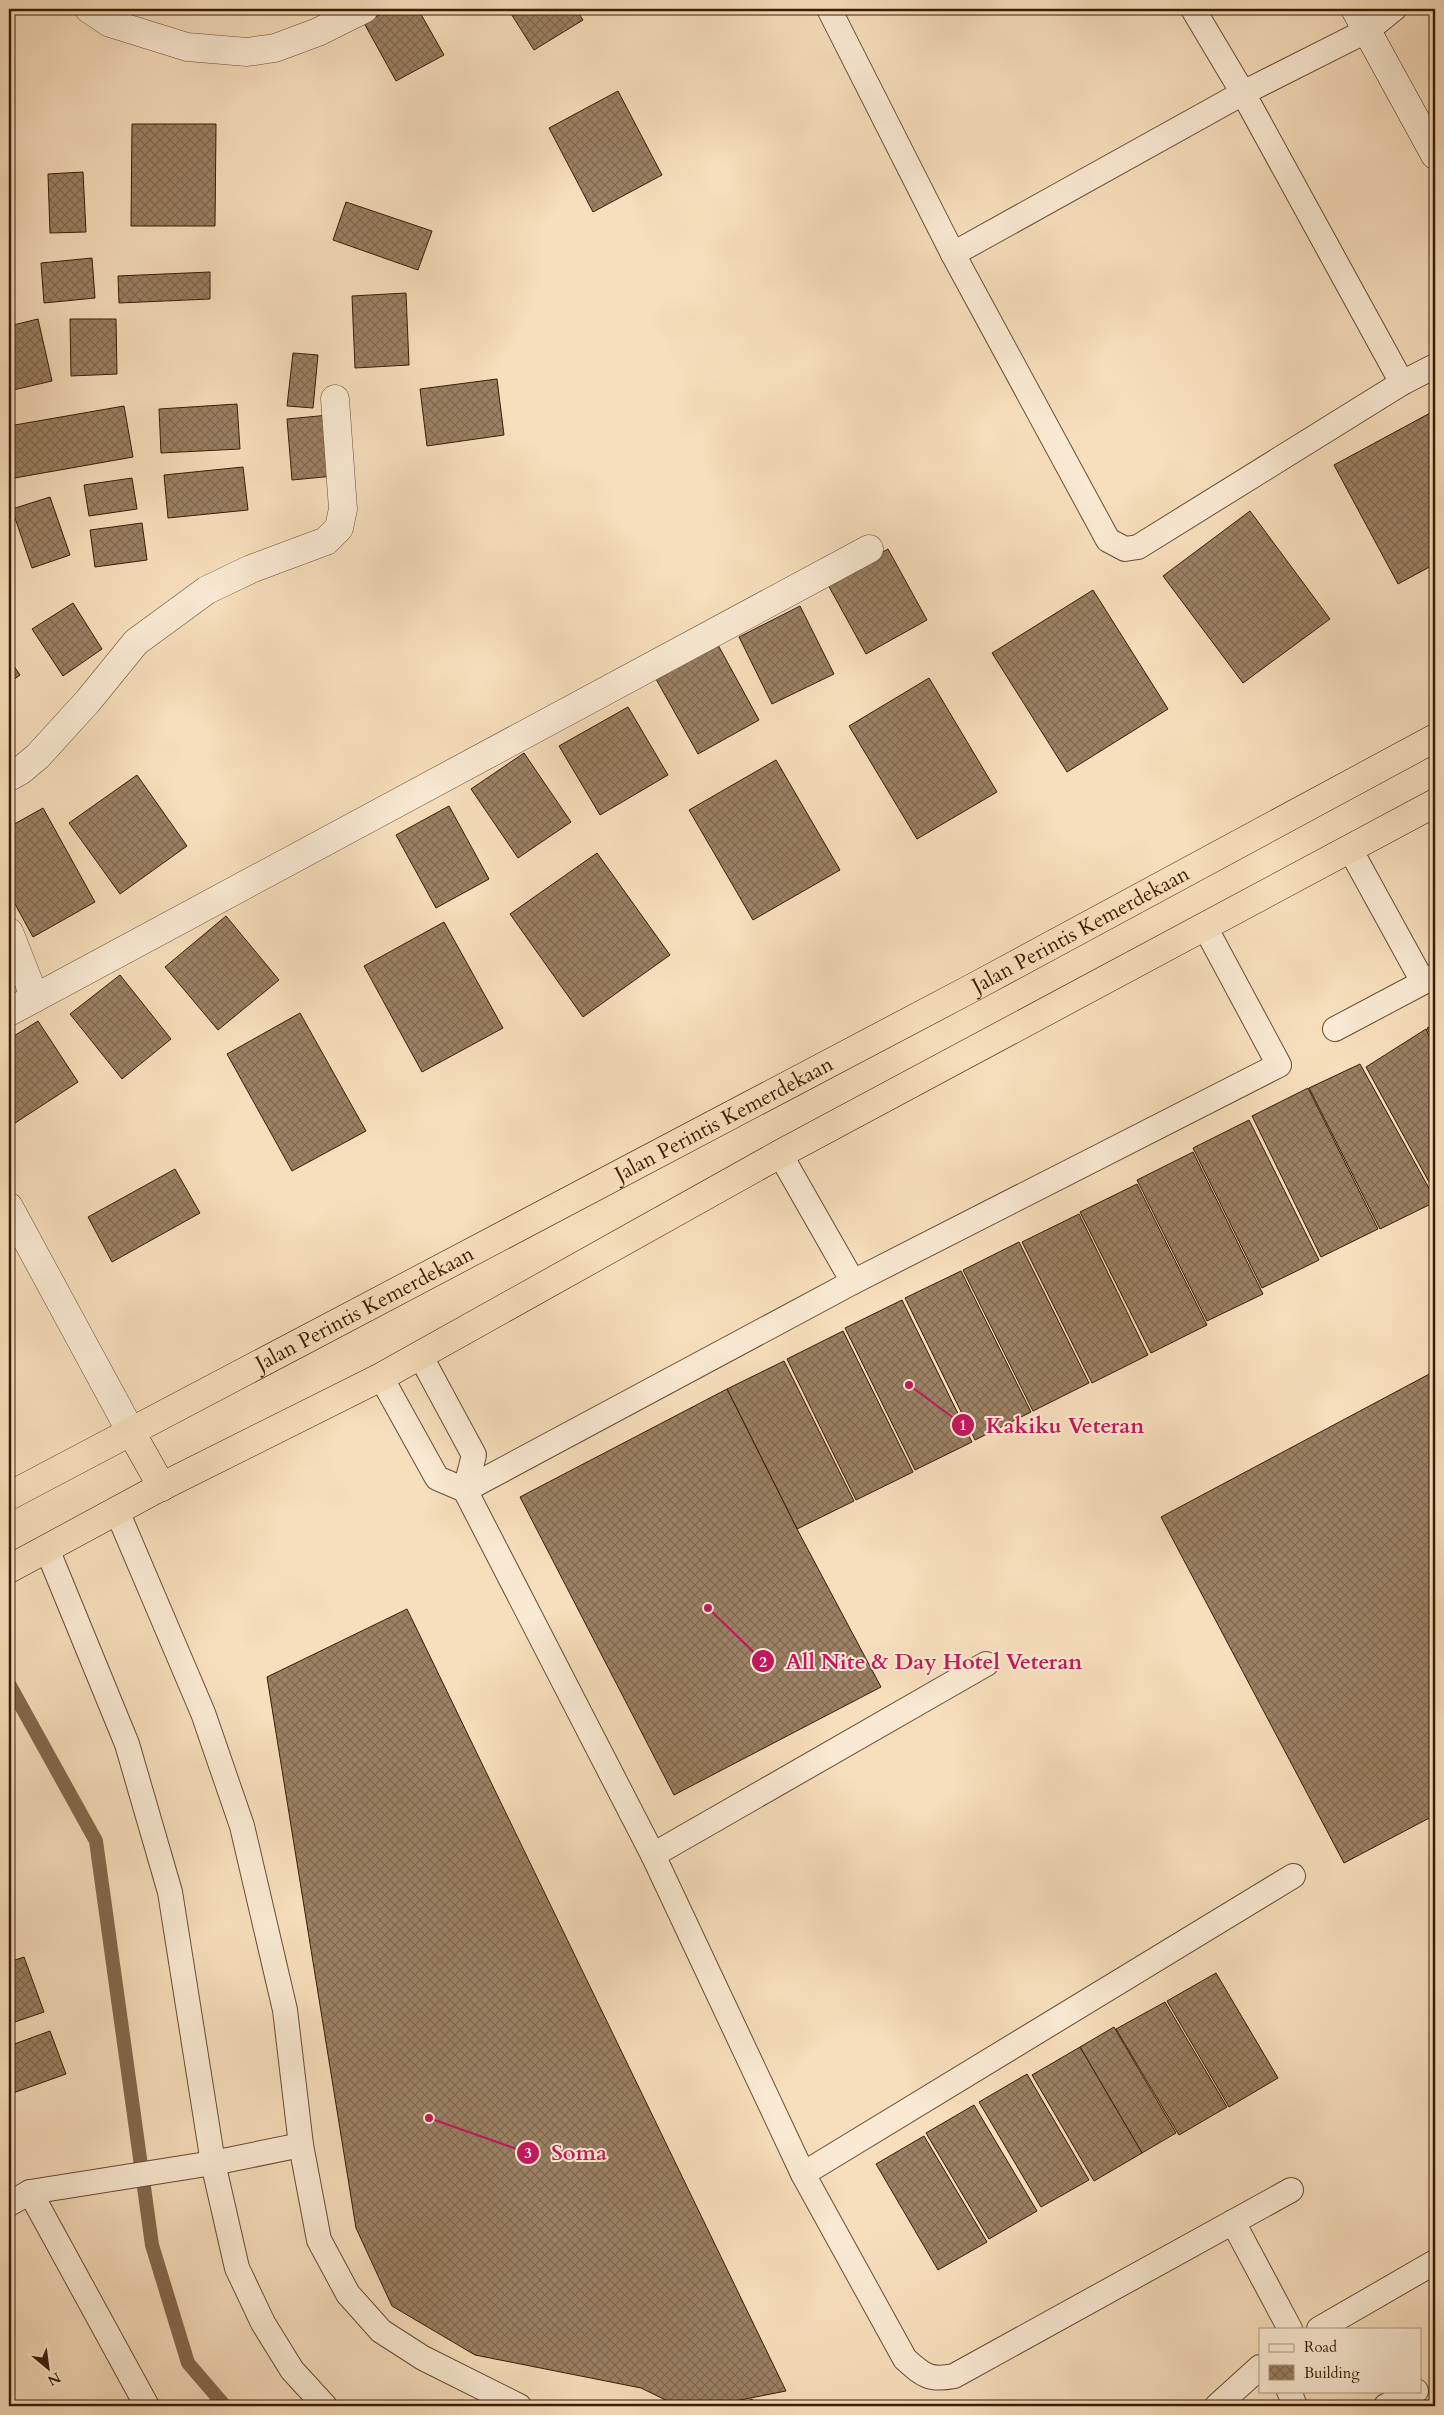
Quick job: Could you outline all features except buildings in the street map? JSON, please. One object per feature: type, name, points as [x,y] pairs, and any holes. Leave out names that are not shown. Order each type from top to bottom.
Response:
[{"type":"highway","name":"Jalan Perintis Kemerdekaan","points":[[10,1496],[972,988],[1435,738]]},
{"type":"highway","points":[[9,1569],[162,1487],[381,1377],[780,1154],[1435,803]]},
{"type":"highway","points":[[131,1432],[162,1487]]},
{"type":"street","points":[[89,9],[110,23],[187,47],[247,52],[275,48],[318,32],[364,9]]},
{"type":"street","points":[[1362,19],[1435,155]]},
{"type":"street","points":[[9,777],[20,771],[38,756],[136,642],[207,590],[252,568],[326,541],[339,528],[343,509],[335,399]]},
{"type":"street","points":[[9,1012],[869,549]]},
{"type":"street","points":[[9,932],[35,998]]},
{"type":"street","points":[[9,1207],[131,1432]]},
{"type":"lane","points":[[829,9],[953,254],[1108,540],[1125,549],[1138,546],[1402,383],[1435,366]]},
{"type":"lane","points":[[1193,9],[1243,94],[1402,383]]},
{"type":"lane","points":[[953,254],[1243,94],[1362,19],[1394,9]]},
{"type":"lane","points":[[1334,1029],[1429,979],[1350,849]]},
{"type":"lane","points":[[465,1490],[853,1282],[1279,1065],[1205,927]]},
{"type":"lane","points":[[780,1154],[853,1282]]},
{"type":"lane","points":[[420,1355],[474,1455],[465,1490]]},
{"type":"lane","points":[[381,1377],[436,1478],[465,1490],[653,1855],[803,2174],[905,2359],[919,2371],[936,2380],[954,2376],[1291,2190]]},
{"type":"lane","points":[[116,1512],[202,1712],[242,1826],[285,2010],[301,2145],[319,2240],[348,2294],[381,2331],[423,2358],[519,2406]]},
{"type":"lane","points":[[42,1551],[127,1744],[170,1892],[213,2163],[237,2268],[263,2323],[292,2370],[324,2406]]},
{"type":"lane","points":[[653,1855],[986,1664]]},
{"type":"lane","points":[[803,2174],[1293,1876]]},
{"type":"lane","points":[[9,2204],[30,2192],[213,2163],[301,2145]]},
{"type":"lane","points":[[30,2192],[146,2406]]},
{"type":"lane","points":[[1233,2222],[1289,2328]]},
{"type":"lane","points":[[1321,2328],[1435,2262]]},
{"type":"lane","points":[[1217,2406],[1259,2368]]},
{"type":"lane","points":[[1422,2388],[1435,2382]]},
{"type":"lane","points":[[1289,2392],[1294,2406]]},
{"type":"lane","points":[[1386,2406],[1414,2392]]},
{"type":"waterway","points":[[9,1684],[96,1841],[152,2245],[188,2363],[225,2406]]},
{"type":"place","name":"Kakiku Veteran","points":[[909,1385]]},
{"type":"place","name":"All Nite & Day Hotel Veteran","points":[[708,1608]]},
{"type":"place","name":"Soma","points":[[429,2118]]}]
